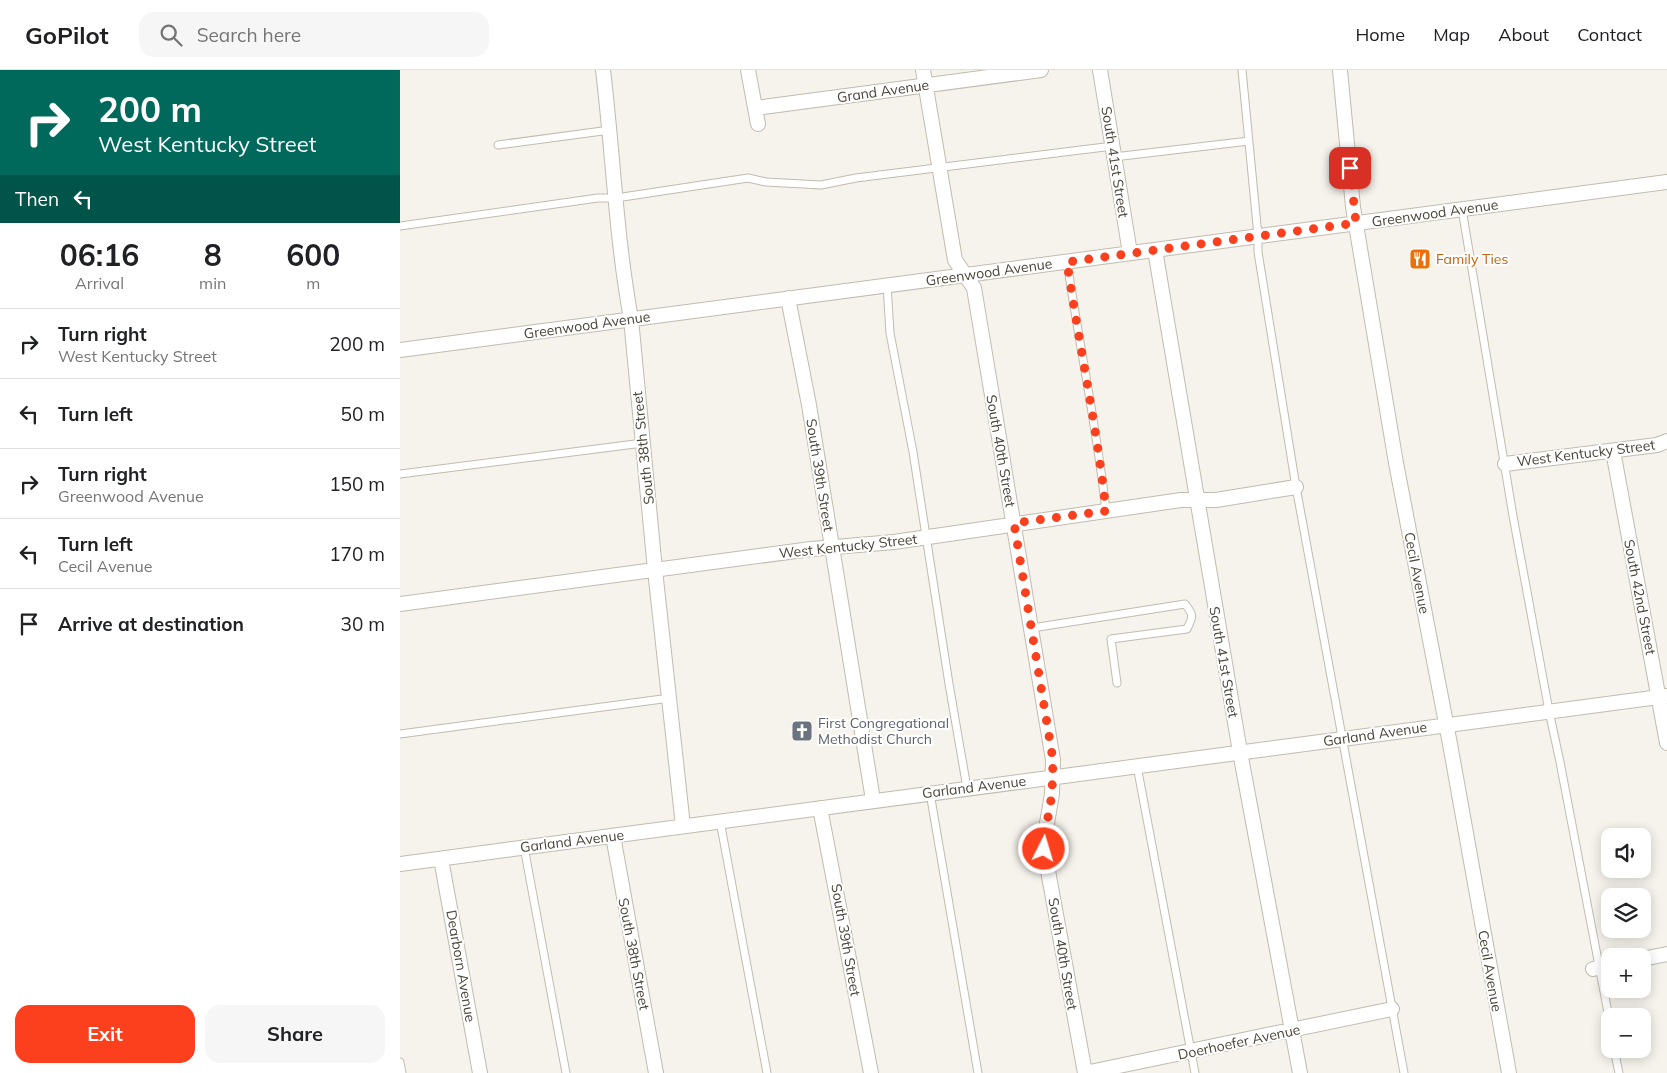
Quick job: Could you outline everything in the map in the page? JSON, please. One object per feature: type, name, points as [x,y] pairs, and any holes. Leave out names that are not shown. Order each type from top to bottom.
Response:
[{"type":"street","name":"South 38th Street","points":[[603,70],[625,289],[631,319],[655,570],[683,826]]},
{"type":"street","points":[[748,70],[758,124]]},
{"type":"street","name":"South 40th Street","points":[[923,70],[955,260],[974,288],[1032,628],[1053,760],[1052,794],[1044,849],[1085,1073]]},
{"type":"street","name":"Grand Avenue","points":[[755,108],[1040,70]]},
{"type":"street","name":"South 41st Street","points":[[1100,70],[1130,253]]},
{"type":"street","name":"Cecil Avenue","points":[[1340,70],[1356,223],[1396,463],[1446,724],[1509,1073]]},
{"type":"street","name":"Greenwood Avenue","points":[[400,350],[1667,182]]},
{"type":"street","name":"South 41st Street","points":[[1155,250],[1240,752],[1300,1073]]},
{"type":"street","name":"South 39th Street","points":[[788,298],[809,405],[873,800]]},
{"type":"street","name":"West Kentucky Street","points":[[1505,464],[1657,445],[1667,441]]},
{"type":"street","name":"South 42nd Street","points":[[1613,450],[1663,697],[1667,743]]},
{"type":"street","name":"West Kentucky Street","points":[[400,604],[832,547],[926,537],[1181,500],[1216,500],[1296,487]]},
{"type":"street","name":"Garland Avenue","points":[[400,864],[1446,724],[1663,697]]},
{"type":"street","name":"South 39th Street","points":[[820,808],[871,1073]]},
{"type":"street","name":"South 38th Street","points":[[613,836],[656,1073]]},
{"type":"street","name":"Dearborn Avenue","points":[[441,859],[480,1073]]},
{"type":"street","points":[[1651,957],[1667,954]]},
{"type":"street","name":"Doerhoefer Avenue","points":[[1085,1073],[1392,1009]]},
{"type":"lane","points":[[1242,70],[1258,252],[1296,487],[1404,1073]]},
{"type":"lane","points":[[498,145],[610,130]]},
{"type":"lane","points":[[400,226],[598,198],[616,198],[748,178],[766,182],[820,185],[856,178],[940,168],[1249,141]]},
{"type":"lane","points":[[1462,210],[1549,711],[1601,967]]},
{"type":"lane","points":[[1067,262],[1100,461],[1106,511]]},
{"type":"lane","points":[[887,286],[890,333],[913,452],[967,788]]},
{"type":"lane","points":[[400,474],[642,443]]},
{"type":"lane","points":[[1032,628],[1185,604],[1191,612],[1192,618],[1187,629],[1111,639],[1117,683]]},
{"type":"lane","points":[[400,734],[670,698]]},
{"type":"lane","points":[[1137,766],[1195,1073]]},
{"type":"lane","points":[[930,793],[978,1073]]},
{"type":"lane","points":[[720,821],[767,1073]]},
{"type":"lane","points":[[524,847],[566,1073]]},
{"type":"lane","points":[[1616,1058],[1619,1073]]},
{"type":"lane","points":[[400,1062],[402,1073]]},
{"type":"place","name":"Family Ties","points":[[1420,259]]},
{"type":"place","name":"First Congregational Methodist Church","points":[[802,731]]},
{"type":"route","points":[[1044,849],[1052,794],[1053,760],[1014,523],[1106,511],[1100,461],[1067,262],[1356,223],[1350,168]]}]
